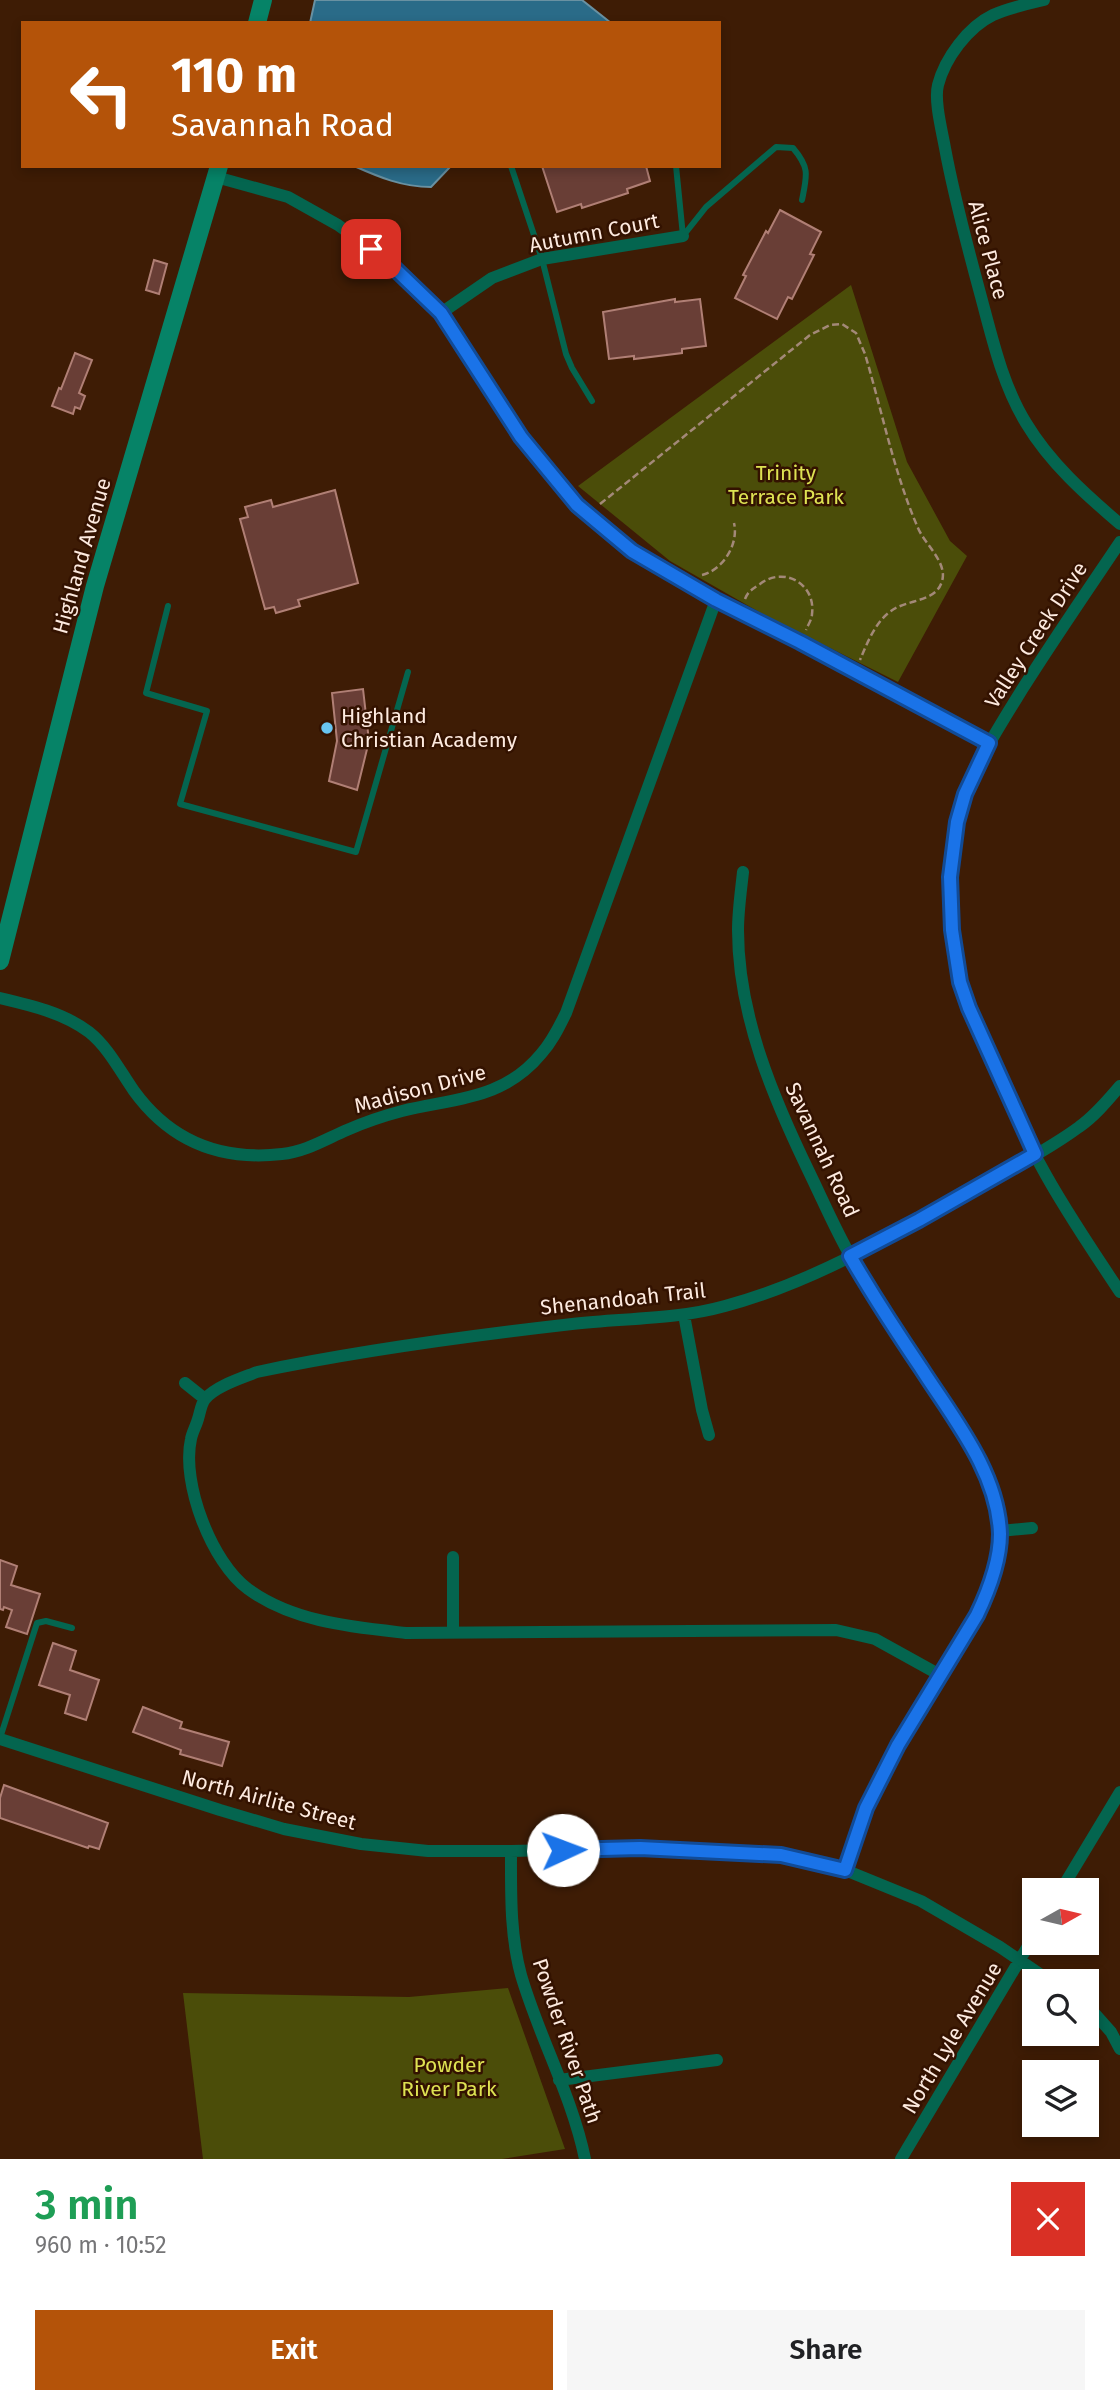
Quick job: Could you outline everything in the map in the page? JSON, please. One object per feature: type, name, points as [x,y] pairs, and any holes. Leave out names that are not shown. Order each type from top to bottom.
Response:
[{"type":"main road","points":[[258,21],[263,0]]},
{"type":"main road","name":"Highland Avenue","points":[[0,961],[95,586],[217,172]]},
{"type":"street","name":"Alice Place","points":[[1044,0],[992,15],[962,40],[937,86],[941,126],[953,193],[1009,390],[1026,423],[1047,454],[1120,524]]},
{"type":"street","points":[[217,172],[288,197],[338,225],[387,261],[441,313],[521,437],[577,505],[632,551],[716,600],[989,743]]},
{"type":"street","name":"Autumn Court","points":[[441,313],[492,278],[542,259],[683,236]]},
{"type":"street","name":"Valley Creek Drive","points":[[1120,542],[1042,657],[989,743],[965,794],[957,822],[950,877],[952,930],[960,982],[969,1008],[1035,1154],[1120,1292]]},
{"type":"street","name":"Madison Drive","points":[[0,998],[31,1005],[72,1021],[90,1033],[117,1064],[147,1108],[167,1126],[214,1151],[230,1154],[267,1155],[302,1150],[370,1121],[420,1107],[471,1098],[508,1084],[541,1055],[566,1013],[716,600]]},
{"type":"street","name":"Savannah Road","points":[[743,872],[738,930],[743,978],[752,1027],[782,1116],[850,1256],[969,1443],[992,1492],[1000,1531],[999,1552],[986,1597],[898,1745],[866,1808],[845,1870]]},
{"type":"street","name":"Shenandoah Trail","points":[[205,1399],[233,1381],[283,1367],[508,1331],[593,1321],[684,1315],[765,1294],[850,1256],[1035,1154],[1080,1127],[1120,1086]]},
{"type":"street","points":[[684,1315],[709,1435]]},
{"type":"street","points":[[185,1383],[205,1399],[191,1440],[190,1470],[194,1500],[206,1530],[221,1557],[247,1589],[303,1617],[407,1633],[836,1630],[875,1639],[940,1675]]},
{"type":"street","points":[[1000,1531],[1032,1528]]},
{"type":"street","points":[[453,1557],[453,1633]]},
{"type":"street","name":"North Airlite Street","points":[[0,1738],[284,1829],[361,1844],[428,1851],[640,1848],[781,1855],[845,1870],[921,1901],[1000,1947],[1031,1969]]},
{"type":"street","points":[[1068,1878],[1120,1792]]},
{"type":"street","name":"Powder River Path","points":[[511,1851],[512,1928],[521,1973],[585,2159]]},
{"type":"street","name":"North Lyle Avenue","points":[[901,2159],[1024,1955]]},
{"type":"street","points":[[1099,2018],[1111,2032],[1120,2049]]},
{"type":"street","points":[[559,2080],[717,2060]]},
{"type":"lane","points":[[683,236],[706,206],[776,147],[793,148],[803,160],[807,171],[802,200]]},
{"type":"lane","points":[[512,168],[542,259],[566,354],[592,401]]},
{"type":"lane","points":[[676,168],[683,236]]},
{"type":"lane","points":[[169,606],[146,693],[207,710],[180,804],[356,852],[408,672]]},
{"type":"lane","points":[[0,1738],[37,1623],[46,1620],[72,1628]]},
{"type":"path","points":[[591,515],[606,498],[810,335],[830,325],[842,324],[856,333],[865,354],[908,504],[922,537],[937,558],[944,575],[940,587],[928,597],[893,608],[880,619],[856,672]]},
{"type":"path","points":[[682,581],[712,573],[734,542],[734,523]]},
{"type":"path","points":[[740,612],[748,592],[766,579],[783,575],[794,579],[806,587],[813,614],[800,642]]},
{"type":"green space","name":"Trinity Terrace Park","points":[[851,285],[907,462],[950,541],[967,556],[898,682],[766,616],[670,561],[578,486]]},
{"type":"green space","name":"Powder River Park","points":[[508,1988],[565,2149],[502,2159],[203,2159],[183,1993],[409,1997]]},
{"type":"water","points":[[315,0],[582,0],[608,21],[310,21]]},
{"type":"water","points":[[359,168],[449,168],[431,187],[400,183]]},
{"type":"building","points":[[543,168],[647,168],[650,181],[627,189],[628,193],[582,208],[581,204],[557,212]]},
{"type":"building","points":[[780,210],[821,232],[810,254],[814,255],[792,299],[788,297],[777,319],[735,298],[746,276],[743,275]]},
{"type":"building","points":[[154,260],[167,264],[159,294],[146,290]]},
{"type":"building","points":[[675,299],[675,302],[700,299],[706,346],[682,349],[682,353],[609,359],[603,312]]},
{"type":"building","points":[[75,353],[92,360],[79,393],[85,396],[80,409],[75,407],[73,414],[52,406]]},
{"type":"building","points":[[335,490],[358,583],[298,600],[300,606],[276,613],[274,607],[265,609],[240,519],[248,517],[245,507],[271,500],[273,507]]},
{"type":"building","points":[[363,689],[369,741],[357,790],[329,781],[337,741],[332,693]]},
{"type":"building","points":[[0,1560],[17,1566],[11,1585],[40,1594],[27,1634],[6,1627],[12,1610],[4,1607],[3,1610],[0,1609]]},
{"type":"building","points":[[53,1643],[76,1651],[70,1670],[99,1680],[86,1720],[65,1713],[70,1695],[39,1685]]},
{"type":"building","points":[[143,1707],[182,1722],[180,1728],[229,1742],[222,1766],[180,1754],[181,1750],[133,1732]]},
{"type":"building","points":[[4,1785],[108,1823],[99,1849],[88,1848],[0,1818],[0,1798]]},
{"type":"place","name":"Highland Christian Academy","points":[[327,728]]},
{"type":"route","points":[[371,249],[441,313],[521,437],[577,505],[632,551],[716,600],[989,743],[965,794],[957,822],[950,877],[952,930],[960,982],[969,1008],[1035,1154],[850,1256],[982,1466],[992,1492],[1000,1531],[999,1552],[986,1597],[898,1745],[866,1808],[845,1870],[781,1855],[640,1848],[563,1850]]}]
